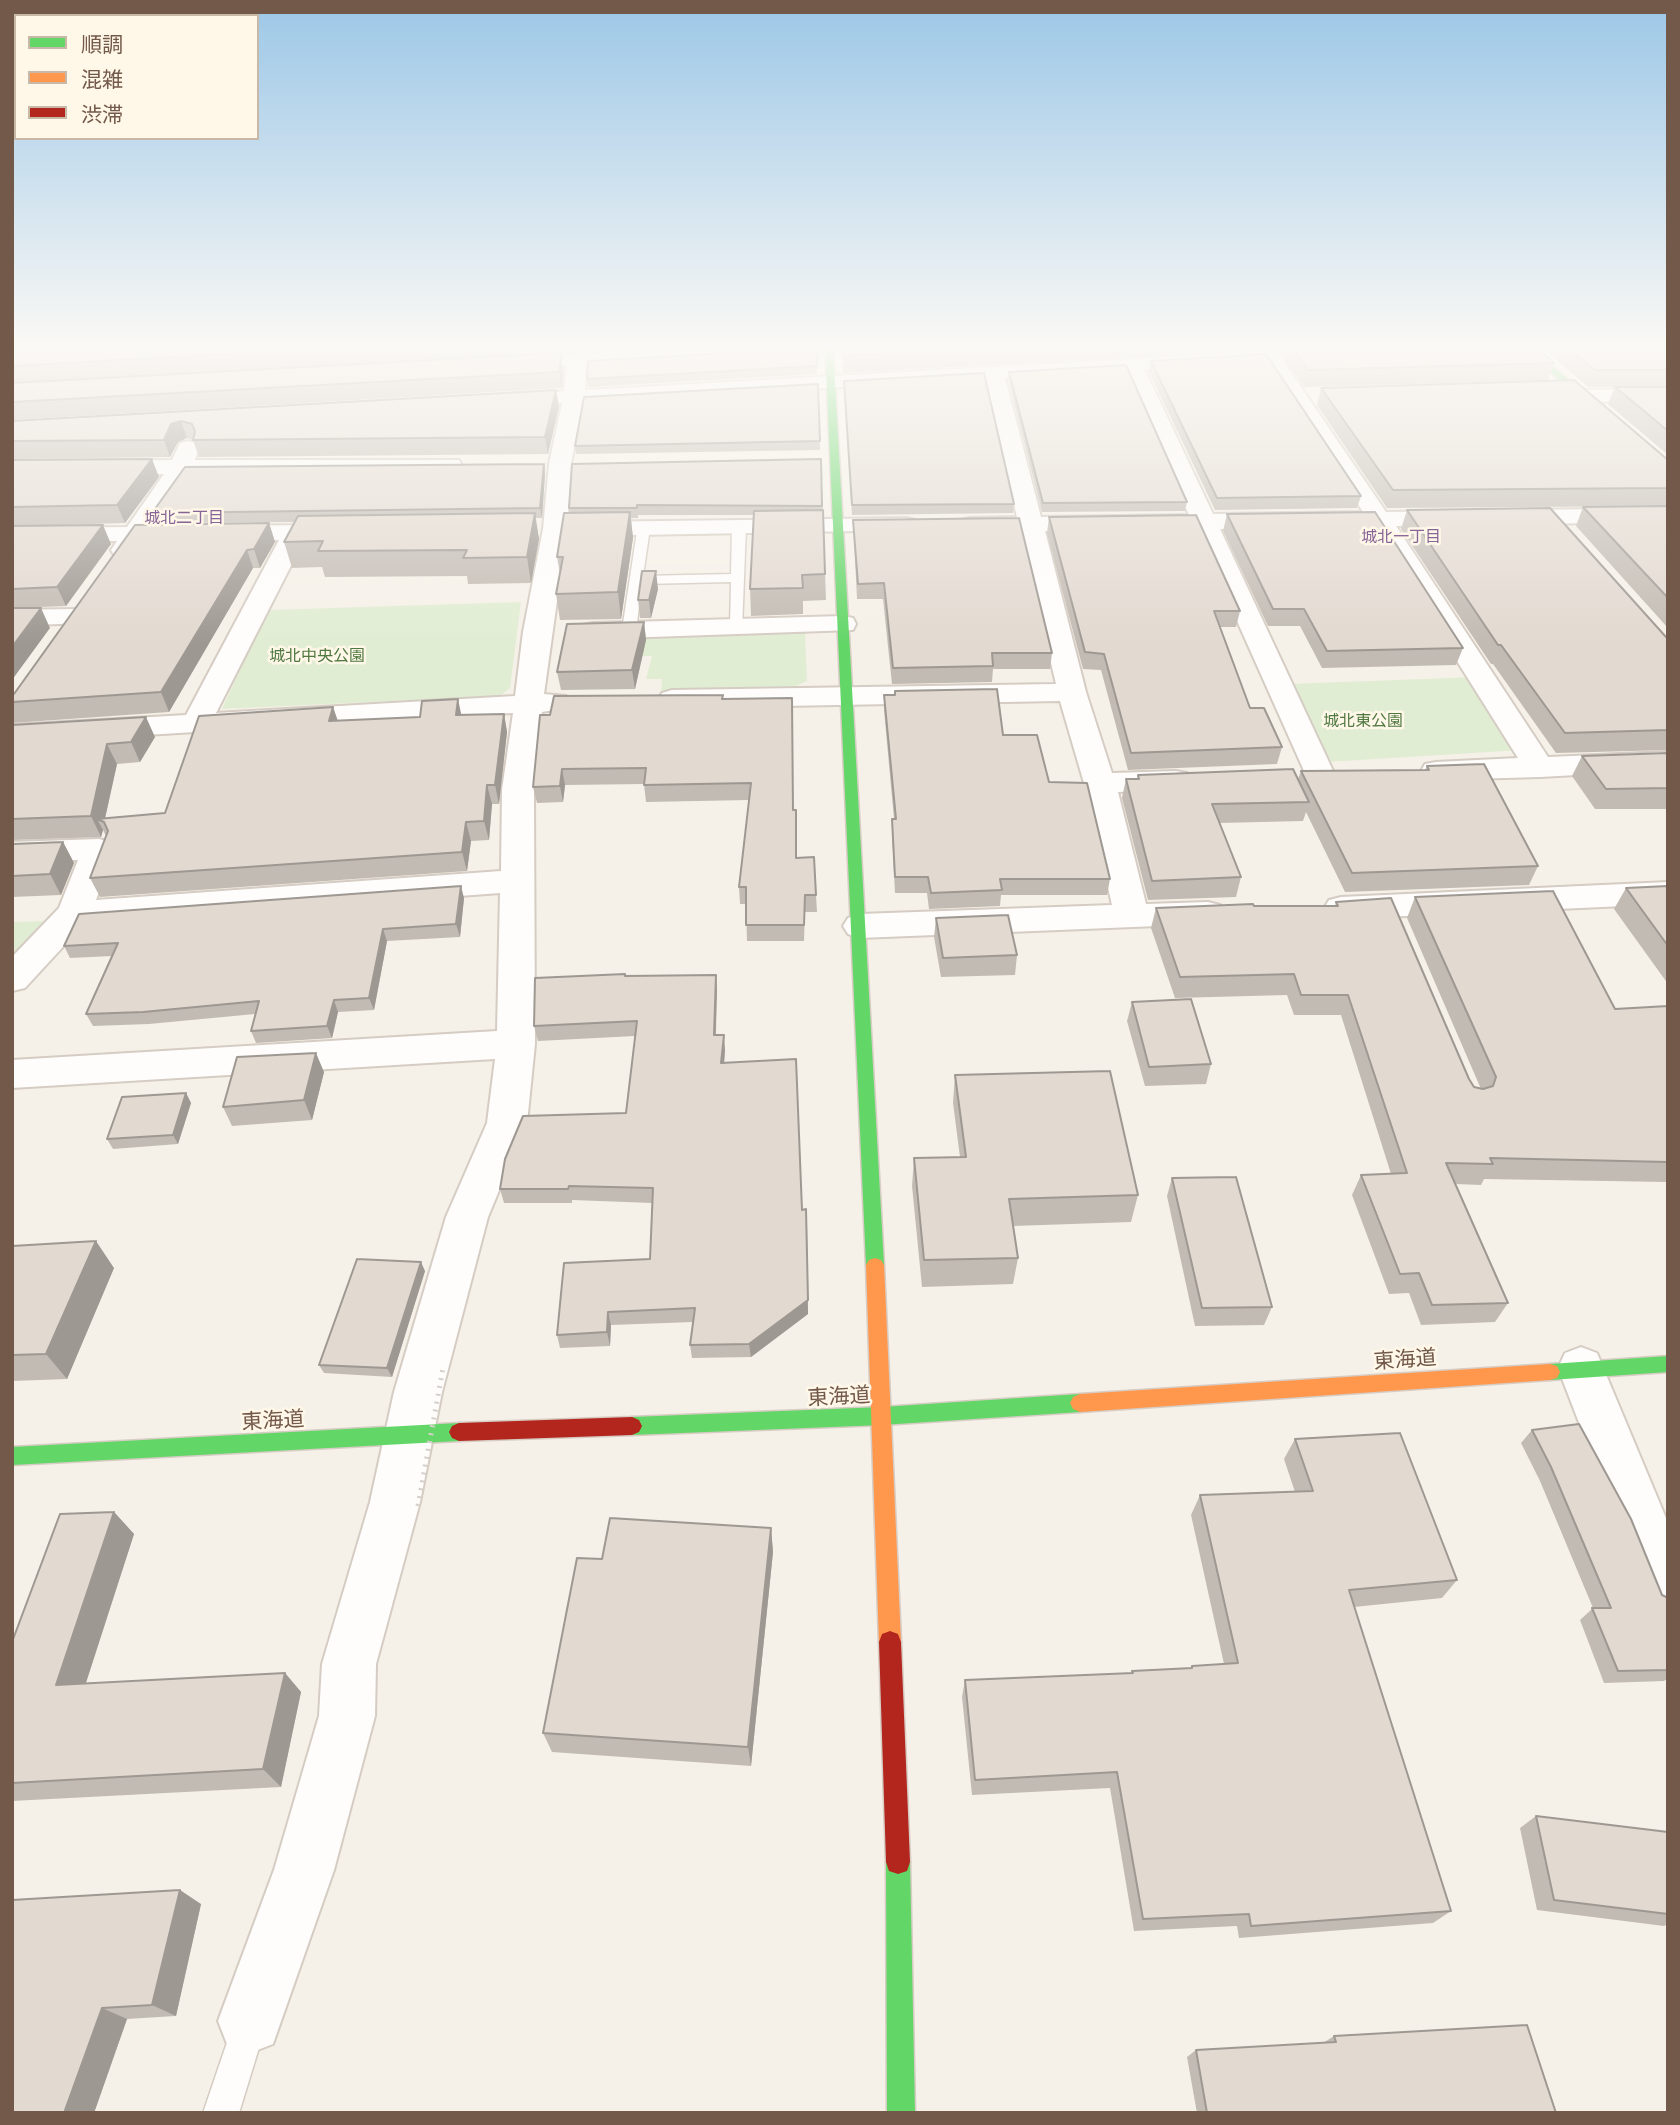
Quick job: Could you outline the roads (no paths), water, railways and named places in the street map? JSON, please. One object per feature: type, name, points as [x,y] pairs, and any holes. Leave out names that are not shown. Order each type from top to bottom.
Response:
[{"type":"street","points":[[112,565],[181,466],[190,445]]},
{"type":"street","points":[[250,2021],[304,1870],[347,1716],[349,1664],[395,1502],[409,1434],[467,1217],[507,1123],[516,1044],[518,790],[537,632],[542,530],[565,445]]},
{"type":"street","points":[[834,445],[882,1416],[898,1894],[901,2113]]},
{"type":"street","points":[[1012,445],[1072,692],[1100,783],[1132,916]]},
{"type":"street","points":[[1170,445],[1320,775]]},
{"type":"street","points":[[1329,445],[1540,768]]},
{"type":"street","points":[[1639,445],[1665,467]]},
{"type":"street","points":[[809,460],[835,459]]},
{"type":"street","points":[[12,468],[479,465]]},
{"type":"street","points":[[542,530],[1668,515]]},
{"type":"street","points":[[1552,518],[1570,538]]},
{"type":"street","points":[[12,535],[364,532]]},
{"type":"street","points":[[197,721],[295,533]]},
{"type":"street","points":[[12,618],[82,607],[59,639]]},
{"type":"street","points":[[537,632],[843,624]]},
{"type":"street","points":[[640,700],[1072,692]]},
{"type":"street","points":[[12,734],[197,721],[585,701]]},
{"type":"street","points":[[1402,772],[1668,761]]},
{"type":"street","points":[[1100,783],[1210,779]]},
{"type":"street","points":[[12,852],[99,849],[74,913],[12,978]]},
{"type":"street","points":[[74,913],[518,881]]},
{"type":"street","points":[[1309,909],[1395,919],[1668,893]]},
{"type":"street","points":[[860,926],[1241,912]]},
{"type":"street","points":[[12,1074],[516,1044]]},
{"type":"street","name":"東海道","points":[[12,1456],[409,1434],[882,1416],[1668,1364]]},
{"type":"street","points":[[1581,1368],[1668,1587]]},
{"type":"lane","points":[[737,627],[739,527]]},
{"type":"lane","points":[[629,630],[643,528]]},
{"type":"lane","points":[[636,580],[738,578]]},
{"type":"lane","points":[[221,2113],[250,2021]]},
{"type":"district","name":"城北二丁目","points":[[184,518]]},
{"type":"district","name":"城北一丁目","points":[[1401,537]]},
{"type":"park label","name":"城北中央公園","points":[[317,656]]},
{"type":"park label","name":"城北東公園","points":[[1363,721]]}]
